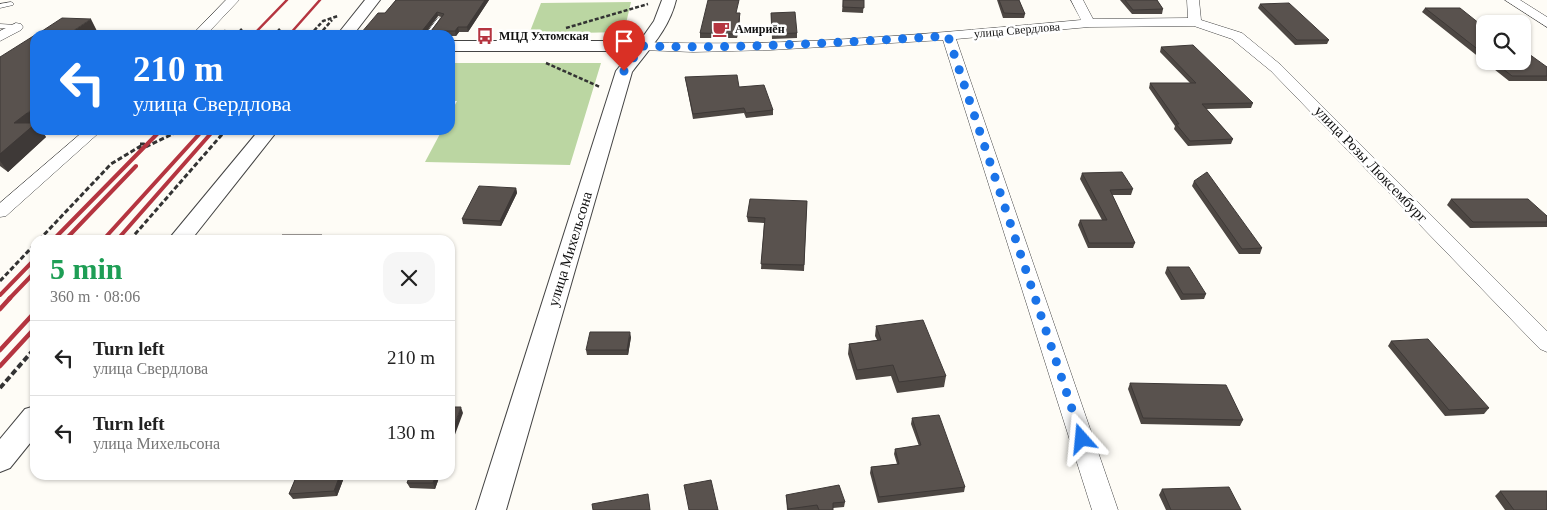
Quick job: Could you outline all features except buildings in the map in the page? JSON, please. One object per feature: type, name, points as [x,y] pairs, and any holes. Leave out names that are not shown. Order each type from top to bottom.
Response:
[{"type":"street","points":[[204,30],[233,0]]},
{"type":"street","points":[[349,30],[374,0]]},
{"type":"street","name":"улица Михельсона","points":[[491,510],[624,71],[642,46],[658,32],[666,17],[669,0]]},
{"type":"street","points":[[1077,0],[1090,23]]},
{"type":"street","points":[[1192,0],[1195,22]]},
{"type":"street","points":[[1511,0],[1547,23]]},
{"type":"street","name":"улица Свердлова","points":[[455,46],[642,46],[693,48],[770,46],[948,36],[1090,23],[1195,22]]},
{"type":"street","name":"улица Розы Люксембург","points":[[1195,22],[1237,36],[1270,62],[1547,344]]},
{"type":"street","points":[[0,37],[16,27]]},
{"type":"street","points":[[948,36],[1105,510]]},
{"type":"street","points":[[0,212],[88,135]]},
{"type":"street","points":[[183,235],[265,135]]},
{"type":"street","points":[[0,460],[30,423]]},
{"type":"lane","points":[[0,6],[11,4]]},
{"type":"lane","points":[[432,30],[440,19]]},
{"type":"lane","points":[[0,26],[16,27]]},
{"type":"path","points":[[561,30],[637,8],[652,0]]},
{"type":"path","points":[[315,30],[323,21],[344,14]]},
{"type":"path","points":[[324,30],[330,23]]},
{"type":"path","points":[[539,60],[601,87]]},
{"type":"path","points":[[129,154],[175,135]]},
{"type":"path","points":[[134,235],[222,135]]},
{"type":"path","points":[[44,235],[111,164],[144,144],[140,144]]},
{"type":"path","points":[[0,281],[30,249]]},
{"type":"path","points":[[0,388],[30,354]]},
{"type":"green space","points":[[631,2],[624,32],[529,34],[541,3]]},
{"type":"green space","points":[[455,63],[601,63],[570,165],[425,162],[439,135],[455,135],[455,105],[457,101],[455,101]]},
{"type":"railway","points":[[258,30],[287,0]]},
{"type":"railway","points":[[293,30],[320,0]]},
{"type":"railway","points":[[58,235],[156,135]]},
{"type":"railway","points":[[108,235],[198,135]]},
{"type":"railway","points":[[121,235],[209,135]]},
{"type":"railway","points":[[70,235],[136,166]]},
{"type":"railway","points":[[0,295],[30,264]]},
{"type":"railway","points":[[9,299],[30,277]]},
{"type":"railway","points":[[0,309],[10,298]]},
{"type":"railway","points":[[0,350],[30,317]]},
{"type":"railway","points":[[0,366],[30,333]]},
{"type":"place","name":"Амириён","points":[[721,29]]},
{"type":"place","name":"МЦД Ухтомская","points":[[485,36]]},
{"type":"route","points":[[624,71],[642,46],[693,48],[770,46],[948,36],[1082,439]]}]
